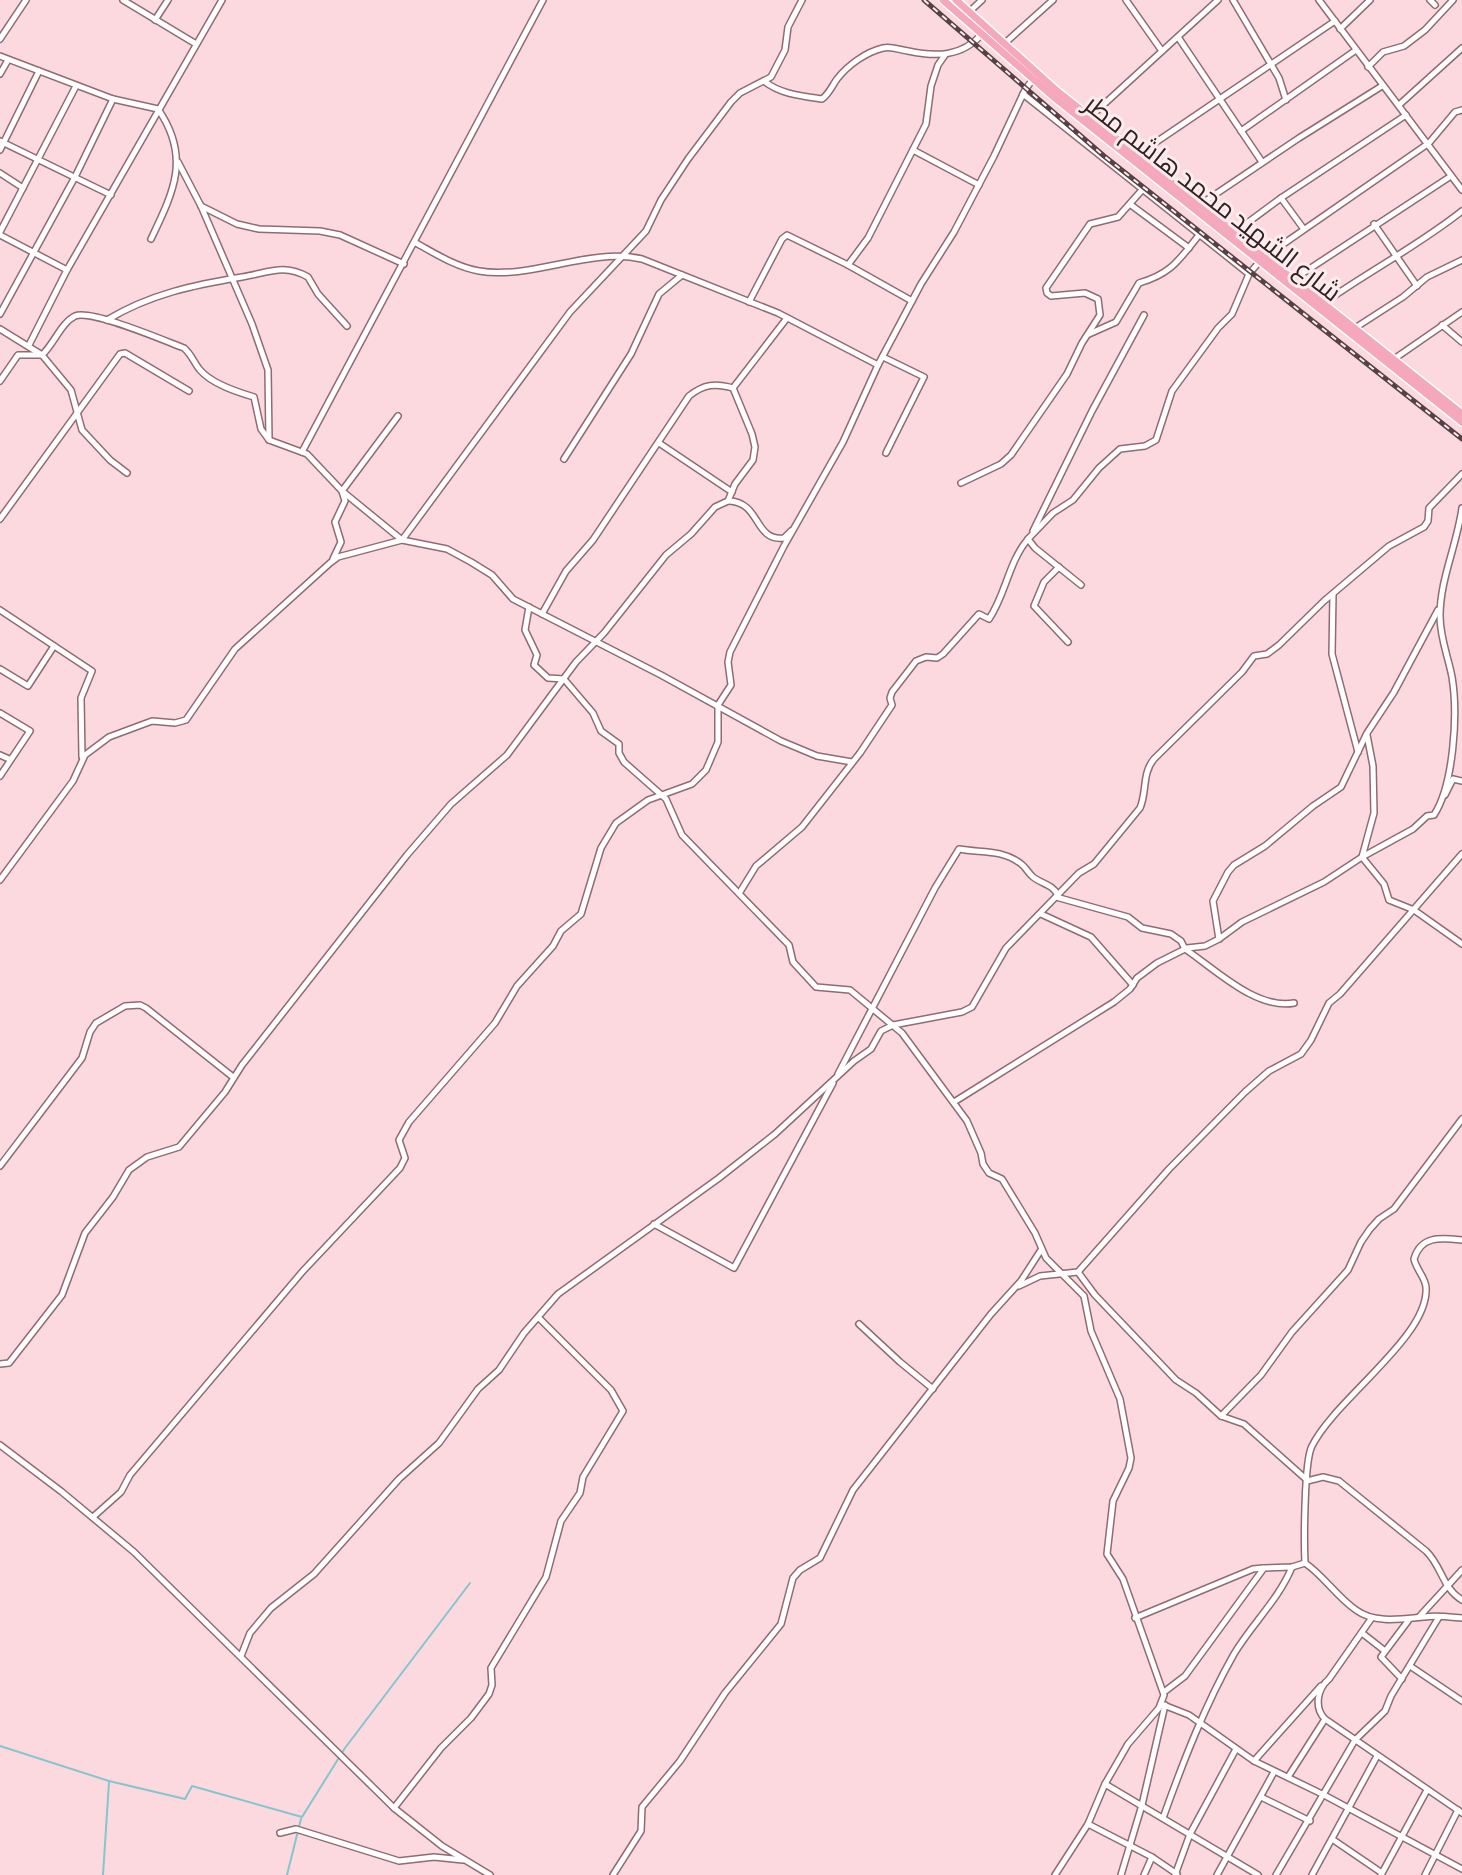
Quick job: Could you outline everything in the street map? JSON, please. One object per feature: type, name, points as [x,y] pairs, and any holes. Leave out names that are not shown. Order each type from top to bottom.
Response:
[{"type":"main road","name":"شارع الشهيد محمد هاشم مطر","points":[[943,0],[1033,79],[1263,258],[1462,422]]},
{"type":"main road","name":"شارع الشهيد محمد هاشم مطر","points":[[956,0],[1090,117],[1201,204],[1215,220],[1235,232],[1263,258],[1294,279],[1462,414]]},
{"type":"street","points":[[0,39],[26,0]]},
{"type":"street","points":[[123,0],[196,44]]},
{"type":"street","points":[[155,20],[168,0]]},
{"type":"street","points":[[29,345],[67,270],[222,0]]},
{"type":"street","points":[[302,452],[543,0]]},
{"type":"street","points":[[402,540],[570,312],[619,256],[646,231],[688,159],[731,102],[740,93],[771,77],[781,59],[788,27],[802,0]]},
{"type":"street","points":[[969,12],[982,0]]},
{"type":"street","points":[[1004,44],[1053,0]]},
{"type":"street","points":[[1126,0],[1162,51]]},
{"type":"street","points":[[1090,117],[1218,0]]},
{"type":"street","points":[[1233,0],[1271,65],[1286,100]]},
{"type":"street","points":[[1319,0],[1461,186]]},
{"type":"street","points":[[1340,29],[1370,0]]},
{"type":"street","points":[[1368,67],[1383,52],[1404,46],[1425,30],[1453,0]]},
{"type":"street","points":[[1137,155],[1335,21]]},
{"type":"street","points":[[764,81],[788,93],[822,99],[861,57],[882,48],[894,47],[920,54],[946,54],[972,46],[982,34]]},
{"type":"street","points":[[1178,37],[1262,162]]},
{"type":"street","points":[[1399,105],[1462,48]]},
{"type":"street","points":[[1241,131],[1356,50]]},
{"type":"street","points":[[848,265],[868,238],[926,124],[935,72],[946,54]]},
{"type":"street","points":[[0,56],[113,99],[158,109],[173,137],[178,161],[252,324],[268,370],[269,440]]},
{"type":"street","points":[[0,74],[8,60]]},
{"type":"street","points":[[0,150],[39,71]]},
{"type":"street","points":[[93,1517],[121,1492],[130,1475],[303,1271],[400,1168],[405,1158],[399,1140],[409,1122],[495,1023],[517,986],[553,946],[561,931],[581,914],[605,839],[616,823],[648,800],[692,784],[706,770],[718,742],[718,705],[731,685],[730,652],[847,433],[878,365],[979,185],[1033,79]]},
{"type":"street","points":[[67,270],[0,234],[76,86]]},
{"type":"street","points":[[1201,204],[1382,86]]},
{"type":"street","points":[[1023,94],[1249,274]]},
{"type":"street","points":[[0,314],[75,177],[113,99]]},
{"type":"street","points":[[740,892],[756,866],[802,827],[852,762],[892,705],[892,692],[916,661],[921,657],[937,658],[943,654],[979,614],[989,619],[996,609],[1017,552],[1030,537],[1053,513],[1073,500],[1099,468],[1120,449],[1145,446],[1156,440],[1172,391],[1218,328],[1232,314],[1249,274],[1263,258],[1429,143],[1455,112],[1462,110]]},
{"type":"street","points":[[1235,232],[1406,115]]},
{"type":"street","points":[[2,142],[111,195]]},
{"type":"street","points":[[913,150],[979,185]]},
{"type":"street","points":[[151,239],[172,191],[178,161]]},
{"type":"street","points":[[0,173],[23,188]]},
{"type":"street","points":[[1294,279],[1451,176]]},
{"type":"street","points":[[961,483],[1001,464],[1011,455],[1067,374],[1100,315],[1098,299],[1085,293],[1051,296],[1046,288],[1090,224],[1118,217],[1142,190]]},
{"type":"street","points":[[1281,198],[1303,228]]},
{"type":"street","points":[[1131,205],[1189,248]]},
{"type":"street","points":[[201,206],[237,224],[259,229],[320,231],[340,235],[378,255],[404,264]]},
{"type":"street","points":[[1324,303],[1362,276],[1397,258],[1462,211]]},
{"type":"street","points":[[1374,224],[1418,286]]},
{"type":"street","points":[[749,302],[787,235],[912,301]]},
{"type":"street","points":[[1088,335],[1116,322],[1139,283],[1162,276],[1199,235]]},
{"type":"street","points":[[416,243],[462,267],[490,272],[619,256],[642,259],[787,318],[878,365]]},
{"type":"street","points":[[1355,328],[1427,277],[1462,260]]},
{"type":"street","points":[[107,320],[166,292],[272,269],[304,275],[347,326]]},
{"type":"street","points":[[564,459],[631,354],[659,294],[683,274]]},
{"type":"street","points":[[1394,359],[1462,312]]},
{"type":"street","points":[[0,381],[18,355],[42,355],[66,323],[83,314],[184,348],[194,356],[197,367],[207,376],[254,397],[261,429],[269,440],[302,452],[342,491],[402,540]]},
{"type":"street","points":[[1030,537],[1092,411],[1144,315]]},
{"type":"street","points":[[733,388],[787,318]]},
{"type":"street","points":[[1442,325],[1462,342]]},
{"type":"street","points":[[0,329],[42,355],[71,390],[82,430],[127,473]]},
{"type":"street","points":[[0,519],[117,358],[125,353],[189,391]]},
{"type":"street","points":[[883,357],[924,377],[886,453]]},
{"type":"street","points":[[542,614],[566,571],[593,540],[682,404],[698,389],[719,384],[733,388]]},
{"type":"street","points":[[728,501],[753,460],[755,447],[733,388]]},
{"type":"street","points":[[342,491],[398,416]]},
{"type":"street","points":[[659,443],[732,492]]},
{"type":"street","points":[[241,1656],[250,1633],[271,1608],[314,1574],[384,1495],[439,1443],[478,1389],[499,1370],[524,1333],[558,1294],[775,1134],[859,1056],[871,1049],[881,1031],[893,1025],[968,1010],[1006,948],[1079,873],[1094,864],[1140,808],[1147,768],[1154,759],[1242,672],[1254,656],[1267,654],[1389,546],[1424,527],[1429,508],[1462,474]]},
{"type":"street","points":[[330,563],[340,548],[335,522],[345,501],[342,491]]},
{"type":"street","points":[[0,1364],[9,1363],[62,1295],[85,1233],[129,1170],[147,1157],[179,1147],[225,1092],[233,1077],[407,855],[451,804],[507,755],[564,679],[666,555],[691,534],[715,507],[728,501],[748,507],[761,529],[775,538],[784,538],[800,522]]},
{"type":"street","points":[[1442,798],[1453,750],[1453,694],[1451,672],[1440,633],[1441,606],[1443,582],[1455,549],[1462,508]]},
{"type":"street","points":[[1030,537],[1035,548],[1081,585]]},
{"type":"street","points":[[0,880],[73,781],[85,755],[109,737],[152,721],[175,723],[186,720],[235,649],[330,563],[338,557],[402,540],[447,549],[488,571],[513,599],[798,750],[852,762]]},
{"type":"street","points":[[1059,567],[1044,582],[1034,606],[1068,642]]},
{"type":"street","points":[[1333,593],[1334,666],[1358,753]]},
{"type":"street","points":[[1219,939],[1213,901],[1228,872],[1341,787],[1367,733],[1394,692],[1441,606]]},
{"type":"street","points":[[529,607],[525,630],[537,655],[534,665],[548,678],[564,679],[593,713],[601,731],[619,744],[619,753],[624,762],[662,795],[682,835],[789,945],[793,962],[816,987],[850,990],[908,1041],[967,1121],[983,1164],[989,1173],[1002,1179],[1050,1264],[1084,1296],[1091,1331],[1120,1399],[1131,1458],[1113,1501],[1107,1554],[1120,1573],[1164,1692],[1142,1805],[1121,1875]]},
{"type":"street","points":[[0,610],[92,671],[81,698],[82,761]]},
{"type":"street","points":[[0,669],[26,687],[54,646]]},
{"type":"street","points":[[0,776],[30,731],[1,716]]},
{"type":"street","points":[[1362,857],[1373,823],[1374,802],[1373,766],[1367,733]]},
{"type":"street","points":[[0,755],[9,759]]},
{"type":"street","points":[[954,1102],[1114,1002],[1157,963],[1185,949],[1205,946],[1219,939],[1242,922],[1324,882],[1413,829],[1427,816],[1434,815],[1453,779],[1462,781]]},
{"type":"street","points":[[654,1224],[734,1268],[871,1006],[946,867],[959,849],[980,853],[996,851],[1019,861],[1033,877],[1055,890],[1057,896]]},
{"type":"street","points":[[1015,1288],[1040,1276],[1064,1276],[1078,1272],[1169,1169],[1245,1092],[1269,1071],[1301,1054],[1329,1003],[1345,989],[1462,854]]},
{"type":"street","points":[[1362,857],[1384,884],[1389,900],[1414,910],[1462,944]]},
{"type":"street","points":[[1057,896],[1128,917],[1142,928],[1171,934],[1181,941],[1185,949],[1265,1001],[1281,1005],[1294,1003]]},
{"type":"street","points":[[1041,914],[1091,937],[1133,985]]},
{"type":"street","points":[[0,1166],[82,1058],[96,1023],[125,1006],[140,1005],[146,1008],[233,1077]]},
{"type":"street","points":[[1221,1416],[1261,1375],[1292,1332],[1352,1265],[1370,1229],[1394,1209],[1462,1119]]},
{"type":"street","points":[[1305,1563],[1309,1453],[1320,1433],[1358,1386],[1411,1332],[1419,1316],[1426,1286],[1414,1259],[1419,1246],[1432,1239],[1462,1240]]},
{"type":"street","points":[[613,1875],[639,1836],[642,1827],[640,1811],[680,1761],[725,1693],[781,1624],[796,1574],[820,1558],[853,1490],[1015,1288],[1041,1249]]},
{"type":"street","points":[[1078,1272],[1095,1295],[1161,1366],[1221,1416],[1244,1424],[1307,1481]]},
{"type":"street","points":[[394,1808],[489,1694],[491,1668],[546,1577],[561,1521],[580,1493],[583,1477],[623,1411],[611,1390],[539,1318]]},
{"type":"street","points":[[859,1324],[933,1389]]},
{"type":"street","points":[[0,1445],[134,1552],[394,1808],[464,1860],[490,1875]]},
{"type":"street","points":[[1307,1481],[1323,1477],[1339,1481],[1434,1558],[1447,1588],[1462,1600]]},
{"type":"street","points":[[1135,1619],[1253,1569],[1292,1567],[1305,1563],[1319,1572],[1353,1607],[1371,1619],[1408,1621],[1418,1618],[1462,1618]]},
{"type":"street","points":[[1163,1818],[1215,1688],[1247,1633],[1285,1583],[1292,1567]]},
{"type":"street","points":[[1164,1692],[1185,1676],[1264,1568]]},
{"type":"street","points":[[1418,1618],[1462,1570]]},
{"type":"street","points":[[1276,1875],[1355,1740],[1385,1711],[1439,1617]]},
{"type":"street","points":[[1254,1761],[1309,1696],[1329,1679],[1371,1619]]},
{"type":"street","points":[[1402,1679],[1381,1658],[1408,1621]]},
{"type":"street","points":[[1362,1633],[1385,1651]]},
{"type":"street","points":[[1410,1666],[1462,1701]]},
{"type":"street","points":[[1322,1685],[1318,1713],[1460,1811],[1425,1875]]},
{"type":"street","points":[[1163,1704],[1179,1709],[1202,1723],[1254,1761],[1462,1869]]},
{"type":"street","points":[[1055,1875],[1088,1824],[1105,1784],[1131,1740],[1163,1704]]},
{"type":"street","points":[[1288,1777],[1325,1719]]},
{"type":"street","points":[[1088,1824],[1152,1857],[1176,1874],[1190,1834],[1236,1749]]},
{"type":"street","points":[[1312,1875],[1377,1756]]},
{"type":"street","points":[[1217,1875],[1274,1772]]},
{"type":"street","points":[[1105,1784],[1258,1875]]},
{"type":"street","points":[[1332,1839],[1382,1874],[1427,1790]]},
{"type":"street","points":[[1261,1797],[1310,1821]]},
{"type":"street","points":[[280,1833],[296,1829],[399,1861],[434,1857],[464,1860]]},
{"type":"street","points":[[1144,1875],[1152,1857]]},
{"type":"street","points":[[1060,1868],[1067,1875]]},
{"type":"waterway","points":[[0,1746],[109,1781],[185,1799],[192,1786],[302,1817],[345,1748],[470,1583]]},
{"type":"waterway","points":[[103,1875],[109,1782]]},
{"type":"waterway","points":[[287,1875],[301,1819]]},
{"type":"railway","points":[[924,0],[1104,156],[1462,439]]}]
